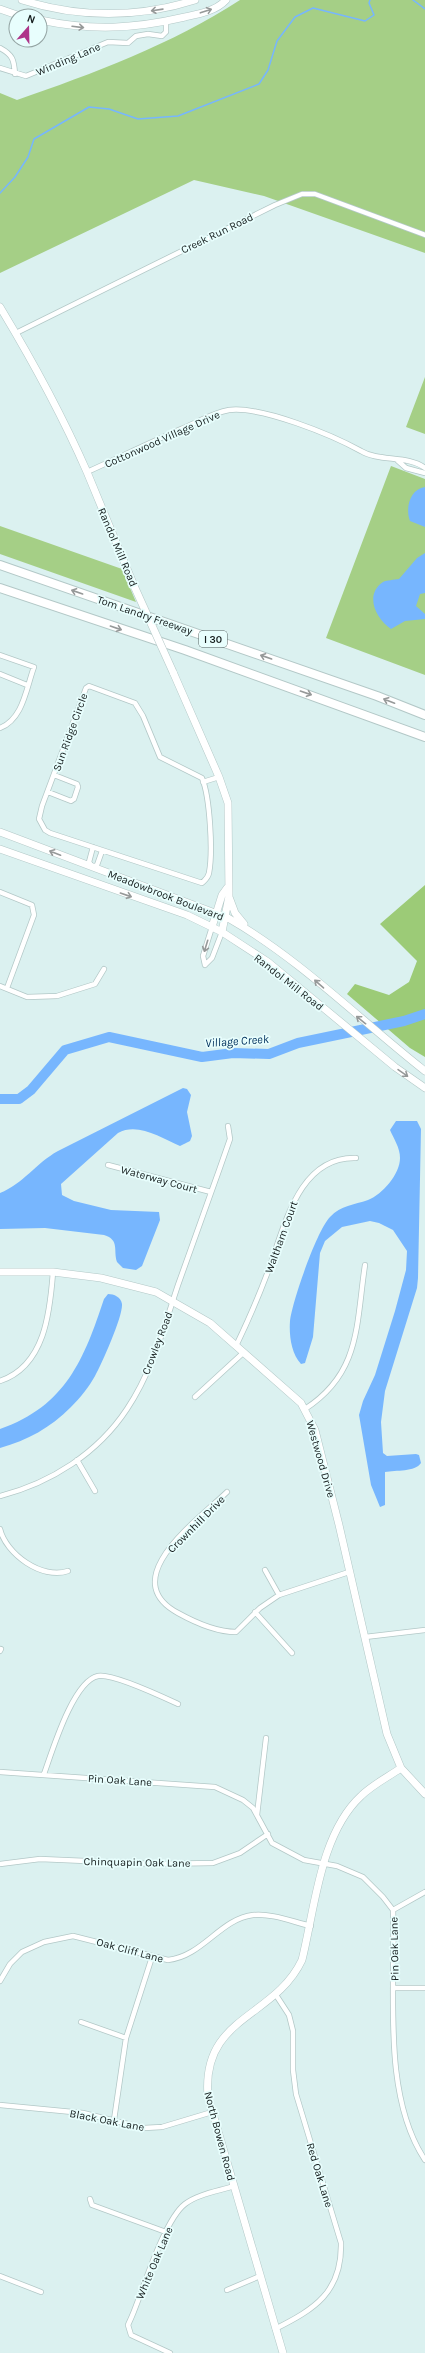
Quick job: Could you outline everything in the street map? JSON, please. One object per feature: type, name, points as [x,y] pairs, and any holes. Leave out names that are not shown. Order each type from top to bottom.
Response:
[{"type":"highway","name":"Tom Landry Freeway","points":[[0,565],[377,696],[425,715]]},
{"type":"highway","name":"Tom Landry Freeway","points":[[0,588],[215,661],[425,737]]},
{"type":"street","points":[[22,0],[56,8],[106,14],[165,9],[195,0]]},
{"type":"street","points":[[48,21],[85,28],[135,27],[166,22],[220,6],[226,0]]},
{"type":"street","name":"Winding Lane","points":[[0,68],[15,74],[26,76],[75,57],[94,47],[108,42],[128,43],[136,36],[148,34],[162,36],[166,32],[166,22]]},
{"type":"street","points":[[135,27],[136,36]]},
{"type":"street","points":[[0,48],[9,52],[14,59],[15,74]]},
{"type":"street","name":"Creek Run Road","points":[[16,333],[275,205],[302,194],[315,194],[425,235]]},
{"type":"street","name":"Randol Mill Road","points":[[0,307],[16,333],[86,472],[135,588],[219,777],[228,803],[228,896],[222,932],[212,958],[205,965],[203,956],[218,913],[222,895],[227,888]]},
{"type":"street","name":"Cottonwood Village Drive","points":[[86,472],[216,414],[244,410],[267,413],[347,443],[361,451],[397,460],[409,461],[425,468]]},
{"type":"street","name":"Cottonwood Village Drive","points":[[397,460],[406,468],[425,473]]},
{"type":"street","points":[[0,655],[34,667],[17,715],[12,722],[0,728]]},
{"type":"street","points":[[0,674],[28,685]]},
{"type":"street","name":"Sun Ridge Circle","points":[[89,686],[135,703],[160,757],[166,762],[198,774],[203,782],[207,794],[210,846],[209,873],[202,883],[115,856],[50,833],[42,825],[39,819],[86,688],[89,686]]},
{"type":"street","points":[[48,792],[71,800],[76,793],[77,784],[54,775]]},
{"type":"street","points":[[203,782],[219,777]]},
{"type":"street","name":"Meadowbrook Boulevard","points":[[0,832],[218,913],[250,930],[307,974],[348,1010],[425,1071]]},
{"type":"street","points":[[92,847],[89,862],[92,867],[97,864],[102,851]]},
{"type":"street","name":"Meadowbrook Boulevard","points":[[0,849],[187,915],[222,932]]},
{"type":"street","points":[[0,892],[32,905],[34,915],[7,988]]},
{"type":"street","points":[[228,896],[235,913],[250,930]]},
{"type":"street","name":"Randol Mill Road","points":[[222,932],[268,962],[383,1057],[425,1088]]},
{"type":"street","points":[[0,986],[28,997],[57,996],[95,984],[104,969]]},
{"type":"street","name":"Crowley Road","points":[[0,1496],[24,1490],[90,1452],[128,1408],[156,1349],[230,1139],[228,1126]]},
{"type":"street","name":"Waltham Court","points":[[236,1346],[267,1276],[299,1190],[324,1166],[337,1159],[356,1158]]},
{"type":"street","name":"Waterway Court","points":[[108,1165],[211,1192]]},
{"type":"street","points":[[306,1409],[333,1387],[348,1363],[354,1340],[365,1265]]},
{"type":"street","name":"Westwood Drive","points":[[0,1272],[53,1272],[126,1282],[156,1292],[173,1300],[210,1323],[283,1386],[306,1409],[315,1430],[387,1734],[401,1768],[425,1794]]},
{"type":"street","points":[[0,1381],[21,1370],[42,1340],[49,1318],[53,1272]]},
{"type":"street","points":[[195,1397],[243,1352]]},
{"type":"street","points":[[77,1460],[95,1491]]},
{"type":"street","name":"Crownhill Drive","points":[[227,1492],[167,1551],[156,1572],[154,1580],[156,1594],[166,1607],[216,1630],[236,1632],[255,1612],[279,1595],[349,1572]]},
{"type":"street","points":[[0,1528],[8,1546],[28,1563],[54,1574],[68,1572]]},
{"type":"street","points":[[265,1570],[279,1595]]},
{"type":"street","points":[[255,1612],[292,1653]]},
{"type":"street","points":[[365,1637],[425,1630]]},
{"type":"street","points":[[44,1774],[58,1735],[70,1708],[85,1683],[92,1678],[103,1675],[149,1691],[178,1704]]},
{"type":"street","points":[[257,1815],[266,1738]]},
{"type":"street","name":"North Bowen Road","points":[[283,2353],[212,2112],[206,2084],[208,2069],[221,2039],[244,2017],[276,1995],[297,1971],[302,1960],[324,1863],[334,1833],[348,1811],[361,1795],[401,1768]]},
{"type":"street","name":"Pin Oak Lane","points":[[0,1772],[215,1786],[243,1800],[257,1815],[272,1843],[304,1860],[324,1863],[363,1877],[384,1897],[393,1910],[394,2060],[398,2089],[407,2124],[425,2160]]},
{"type":"street","name":"Chinquapin Oak Lane","points":[[0,1864],[40,1859],[155,1864],[213,1863],[240,1853],[268,1834]]},
{"type":"street","points":[[393,1910],[425,1892]]},
{"type":"street","name":"Oak Cliff Lane","points":[[0,1981],[10,1964],[22,1952],[44,1942],[72,1936],[168,1960],[179,1959],[193,1953],[232,1922],[254,1915],[269,1916],[310,1926]]},
{"type":"street","points":[[114,2120],[126,2038],[152,1957]]},
{"type":"street","points":[[394,1988],[425,1988]]},
{"type":"street","name":"Red Oak Lane","points":[[275,2329],[305,2314],[319,2303],[334,2280],[341,2257],[341,2243],[296,2094],[293,2070],[293,2031],[289,2015],[276,1995]]},
{"type":"street","points":[[81,2022],[126,2038]]},
{"type":"street","name":"Black Oak Lane","points":[[0,2105],[83,2113],[144,2128],[162,2127],[212,2112]]},
{"type":"street","name":"White Oak Lane","points":[[170,2353],[131,2334],[128,2325],[172,2220],[185,2204],[197,2198],[234,2186]]},
{"type":"street","points":[[90,2199],[92,2205],[166,2232]]},
{"type":"street","points":[[0,2276],[41,2292]]},
{"type":"street","points":[[227,2290],[260,2276]]},
{"type":"green space","points":[[240,0],[425,0],[425,253],[264,196],[194,180],[0,273],[0,93],[17,100],[103,69],[187,31]]},
{"type":"green space","points":[[425,377],[425,434],[406,427]]},
{"type":"green space","points":[[391,466],[425,479],[425,675],[326,638]]},
{"type":"green space","points":[[0,526],[122,569],[136,602],[0,554]]},
{"type":"green space","points":[[425,885],[425,1057],[410,1048],[347,994],[355,984],[389,995],[409,982],[417,961],[380,924]]},
{"type":"water","points":[[425,487],[425,527],[410,521],[408,510],[412,495],[416,491]]},
{"type":"water","points":[[425,553],[425,593],[420,594],[416,606],[425,614],[425,619],[405,621],[391,629],[381,619],[374,607],[374,593],[377,587],[383,582],[399,579],[417,558]]},
{"type":"water","points":[[183,1088],[187,1089],[191,1095],[187,1112],[192,1136],[190,1141],[180,1146],[149,1132],[133,1129],[126,1130],[118,1133],[61,1184],[62,1195],[74,1201],[111,1210],[159,1212],[160,1220],[142,1266],[136,1270],[123,1268],[117,1262],[114,1243],[109,1237],[104,1235],[45,1228],[0,1229],[0,1193],[23,1179],[43,1161],[58,1151]]},
{"type":"water","points":[[396,1121],[417,1121],[421,1129],[418,1278],[417,1288],[385,1391],[381,1422],[383,1453],[387,1456],[416,1454],[419,1455],[421,1463],[410,1469],[385,1472],[385,1505],[380,1507],[371,1485],[359,1415],[363,1401],[375,1375],[406,1270],[407,1251],[393,1230],[379,1223],[370,1221],[342,1227],[325,1241],[320,1253],[313,1337],[305,1363],[301,1364],[298,1360],[291,1344],[290,1321],[300,1283],[312,1251],[330,1217],[339,1210],[374,1197],[390,1183],[394,1177],[399,1164],[400,1154],[390,1130]]},
{"type":"water","points":[[108,1294],[115,1295],[120,1299],[122,1304],[121,1310],[116,1329],[107,1351],[90,1384],[71,1407],[47,1427],[29,1437],[0,1448],[0,1429],[23,1419],[41,1407],[57,1394],[69,1378],[89,1341],[104,1299]]},
{"type":"waterway","points":[[0,193],[15,177],[28,157],[34,139],[89,107],[109,109],[138,119],[178,116],[259,84],[268,70],[277,41],[295,17],[313,8],[365,21],[374,15],[369,3],[370,0]]},
{"type":"waterway","points":[[413,0],[425,9]]},
{"type":"waterway","name":"Village Creek","points":[[0,1099],[19,1099],[31,1090],[65,1050],[109,1037],[202,1057],[233,1053],[269,1054],[298,1043],[404,1021],[425,1014]]}]
